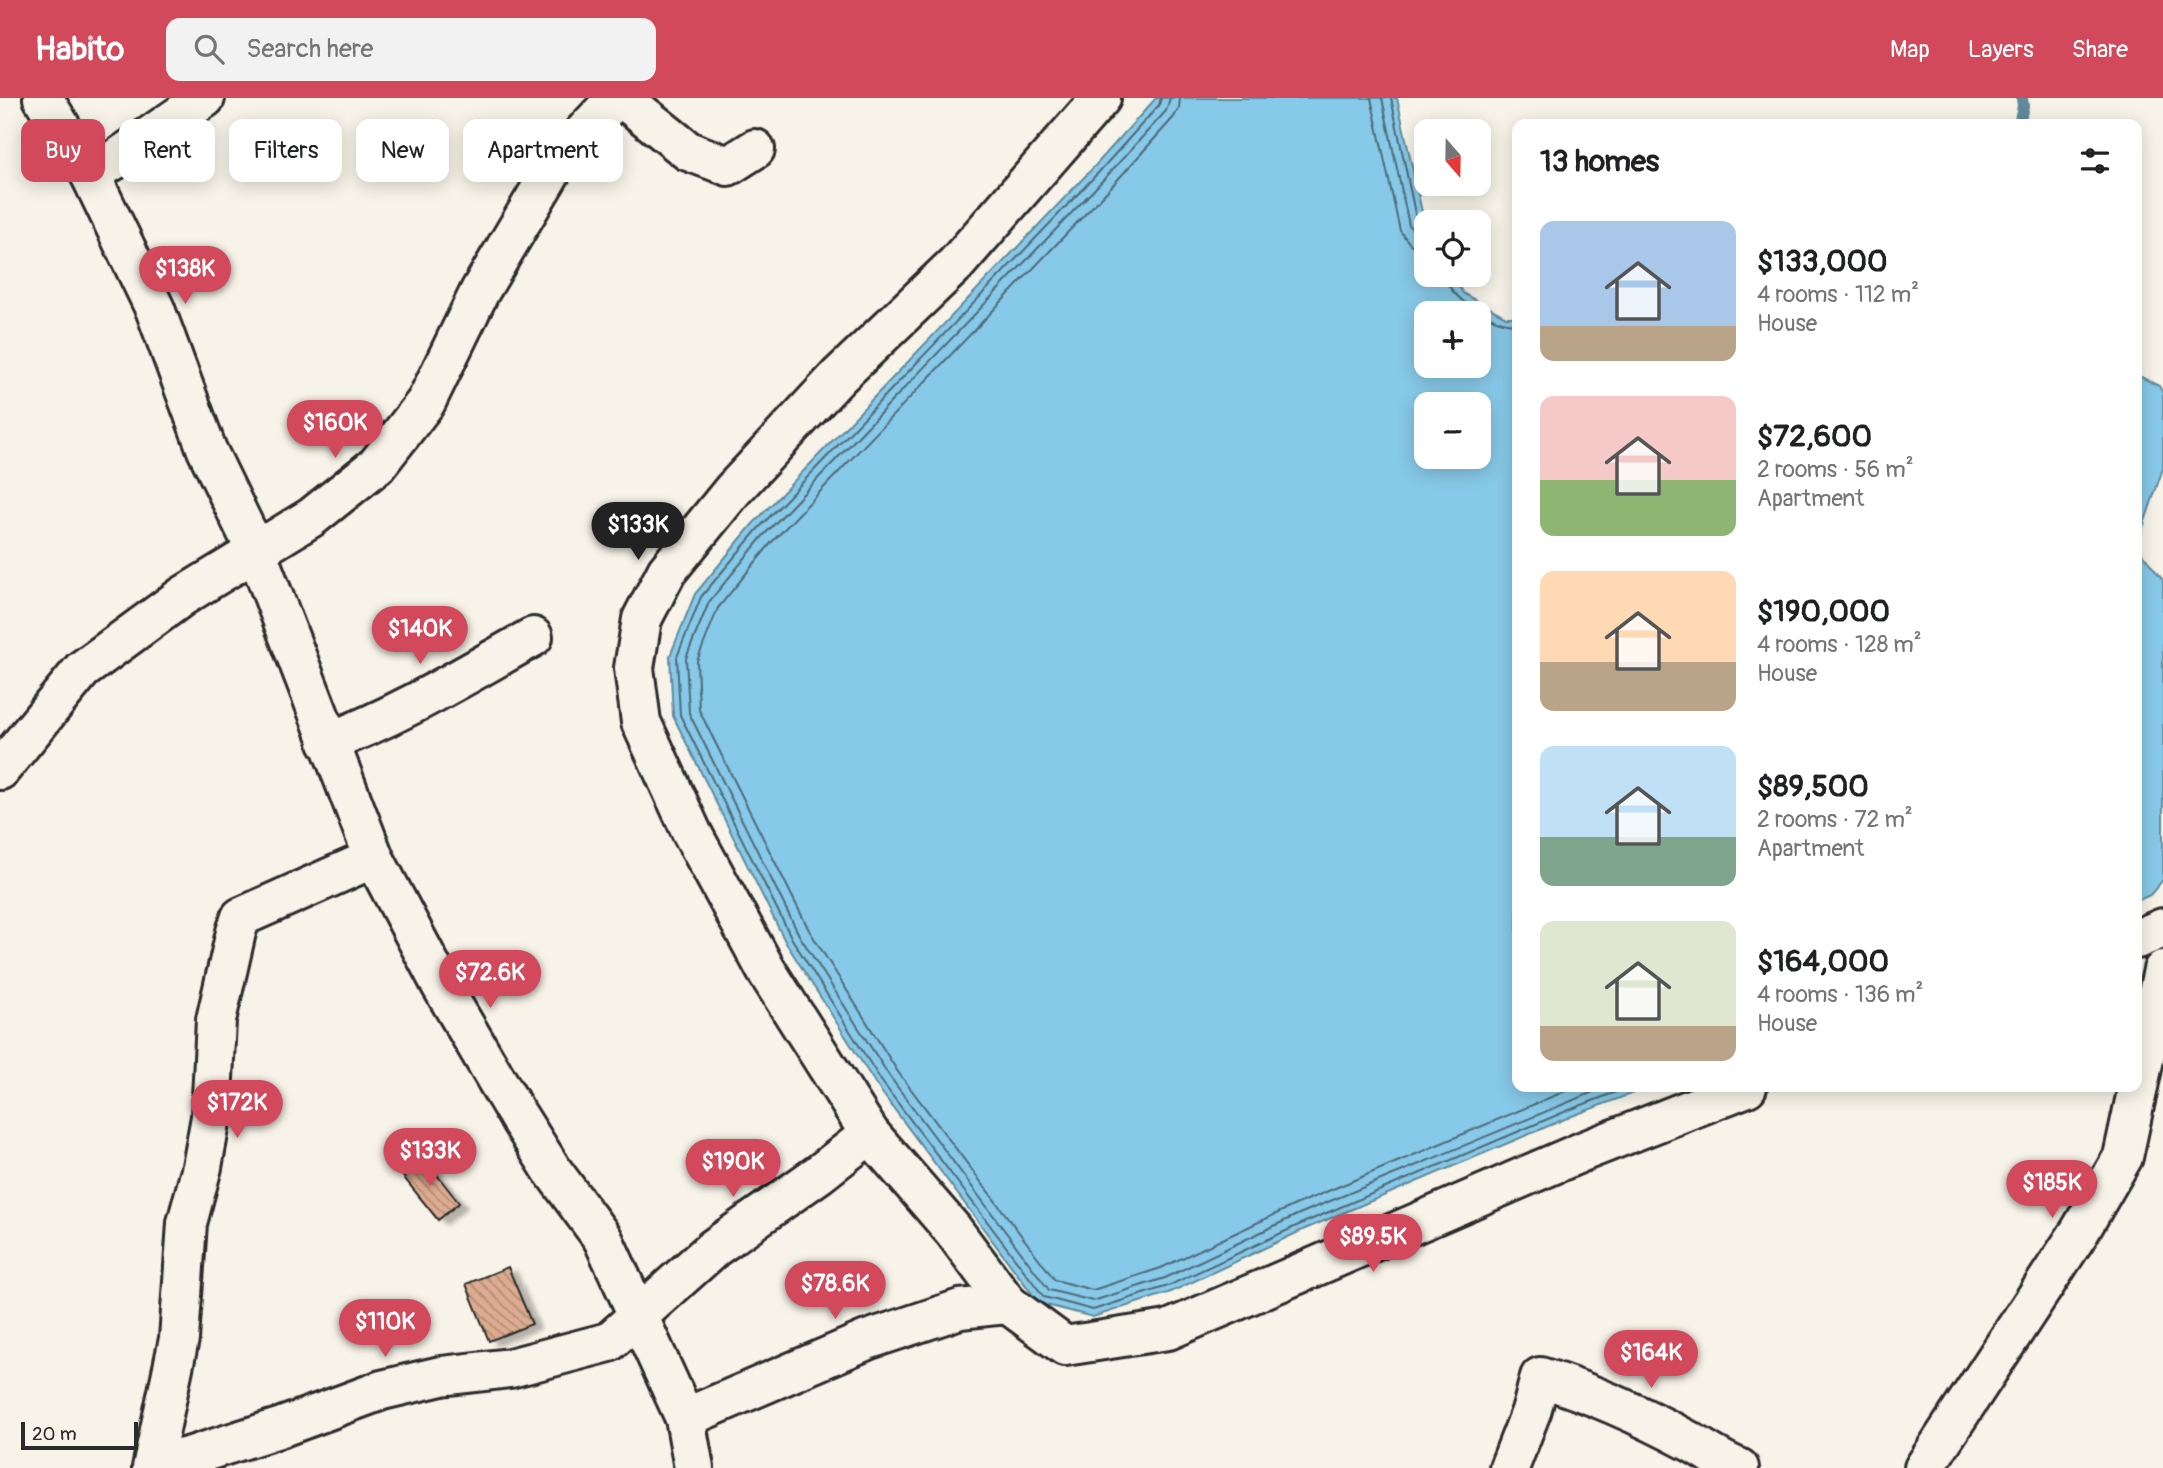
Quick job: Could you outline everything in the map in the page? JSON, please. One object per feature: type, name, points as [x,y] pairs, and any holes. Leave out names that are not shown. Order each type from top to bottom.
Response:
[{"type":"street","points":[[43,98],[56,119]]},
{"type":"street","points":[[105,165],[205,98]]},
{"type":"street","points":[[0,770],[82,670],[183,596],[312,517],[377,465],[426,402],[480,290],[558,160],[615,98]]},
{"type":"street","points":[[622,98],[677,144],[698,155],[728,166],[755,149]]},
{"type":"street","points":[[1101,98],[956,264],[838,377],[733,490],[667,571],[642,619],[634,668],[640,722],[692,834],[766,970],[870,1134],[953,1230],[1008,1304],[1065,1346],[1168,1330],[1584,1151],[1734,1092]]},
{"type":"street","points":[[94,182],[155,309],[207,450],[256,551],[374,858],[441,985],[516,1114],[552,1170],[603,1238],[685,1418],[694,1468]]},
{"type":"street","points":[[328,742],[348,735],[447,686],[533,637]]},
{"type":"street","points":[[374,858],[241,918],[216,1020],[211,1117],[187,1223],[180,1339],[153,1467],[235,1442],[382,1390],[441,1376],[510,1368],[609,1342],[714,1248],[819,1174],[870,1134]]},
{"type":"street","points":[[2142,937],[2163,928]]},
{"type":"street","points":[[2142,1068],[2163,970]]},
{"type":"street","points":[[1924,1468],[2080,1231],[2123,1157],[2137,1092]]},
{"type":"street","points":[[685,1418],[867,1340],[960,1309],[1008,1304]]},
{"type":"street","points":[[1509,1468],[1532,1409],[1539,1377],[1579,1389],[1691,1442],[1722,1462],[1739,1468]]},
{"type":"water","points":[[1156,98],[1397,98],[1414,175],[1414,196],[1419,196],[1422,210],[1414,210],[1414,287],[1459,287],[1464,294],[1477,301],[1414,301],[1414,378],[1491,378],[1491,309],[1506,317],[1512,317],[1512,1092],[1636,1092],[1572,1116],[1305,1229],[1171,1292],[1093,1317],[1039,1303],[877,1086],[786,943],[673,716],[670,656],[695,594],[752,525],[1093,168]]},
{"type":"water","points":[[2142,378],[2159,386],[2163,393],[2163,468],[2142,530]]},
{"type":"water","points":[[2142,553],[2163,580],[2163,880],[2150,895],[2142,899]]},
{"type":"building","points":[[423,1157],[459,1203],[438,1220],[401,1174]]},
{"type":"building","points":[[508,1267],[532,1324],[489,1341],[466,1284]]},
{"type":"waterway","points":[[2020,119],[2022,98]]}]
